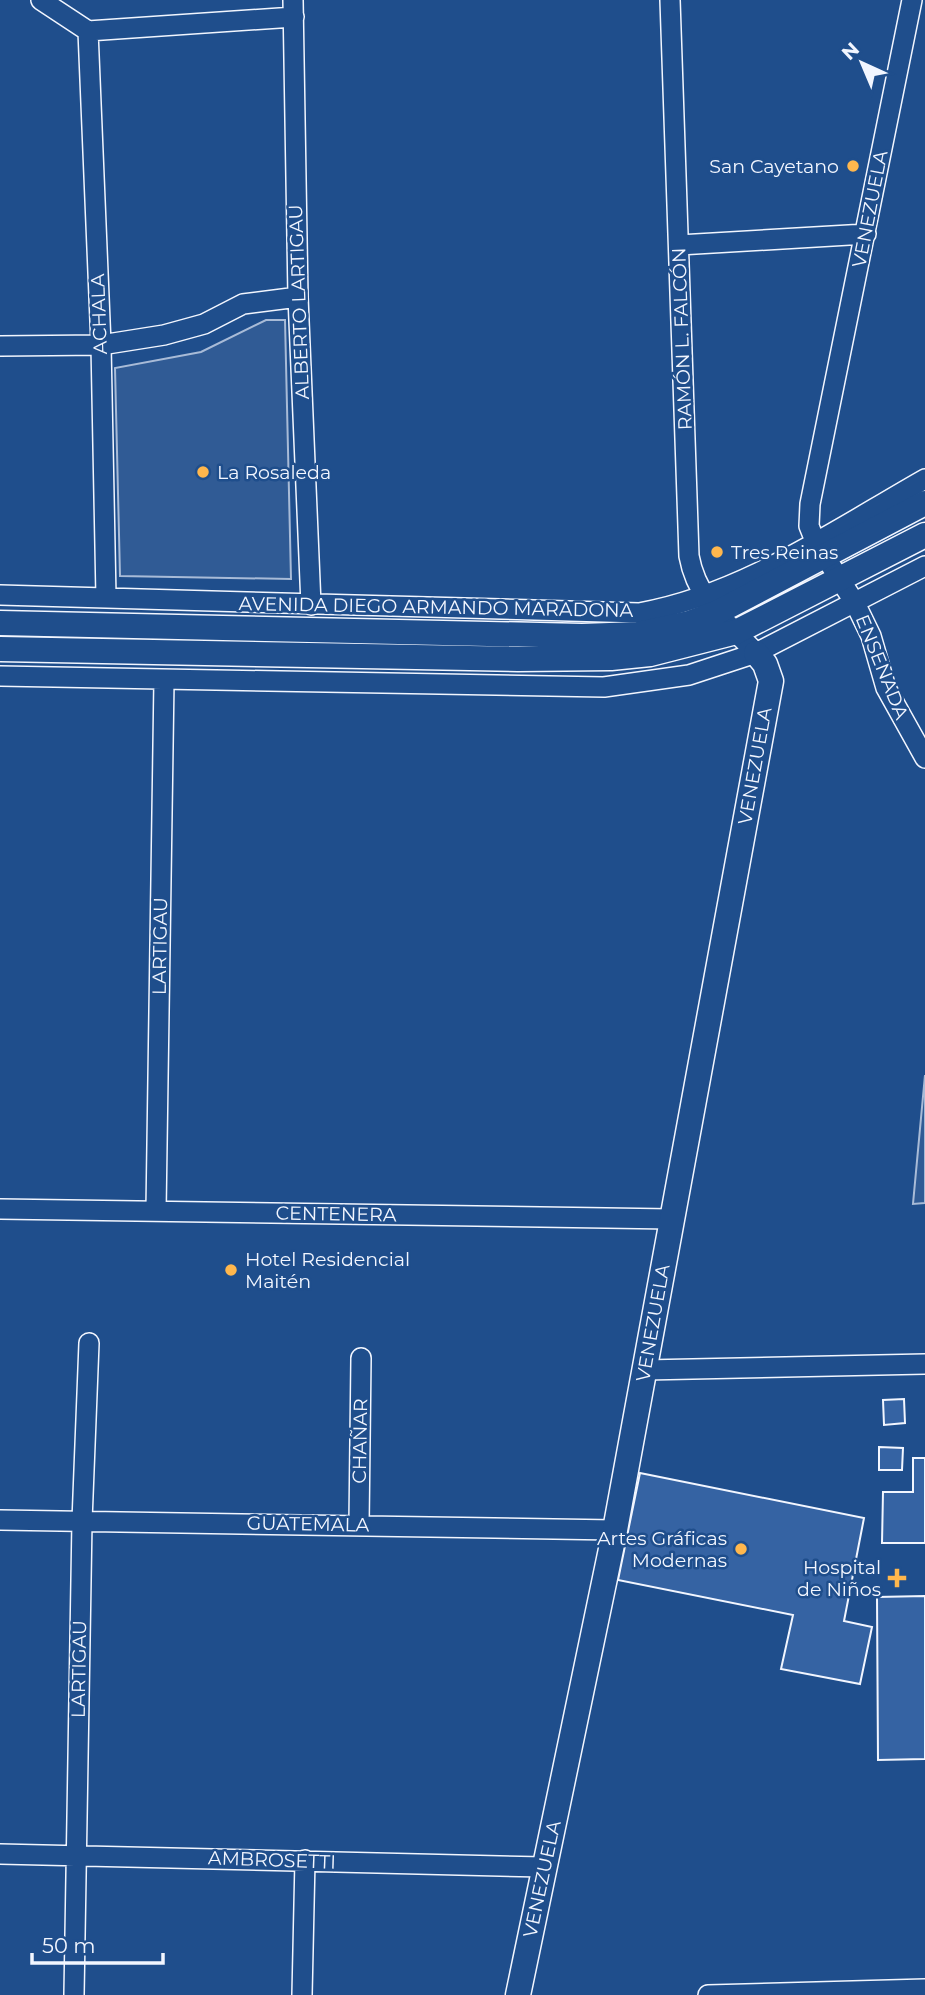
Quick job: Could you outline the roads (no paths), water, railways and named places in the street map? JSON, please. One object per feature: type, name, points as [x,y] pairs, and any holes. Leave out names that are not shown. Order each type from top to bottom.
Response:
[{"type":"main road","name":"AVENIDA DIEGO ARMANDO MARADONA","points":[[0,623],[582,636],[638,634],[689,623],[710,605],[820,550],[925,503]]},
{"type":"main road","points":[[0,649],[518,659],[611,658],[650,654],[736,632],[841,581],[925,535]]},
{"type":"main road","name":"VENEZUELA","points":[[518,1995],[615,1530],[771,681],[765,664],[756,653]]},
{"type":"street","points":[[41,0],[88,31],[293,9]]},
{"type":"street","name":"RAMÓN L. FALCÓN","points":[[670,0],[689,556],[693,578],[710,605],[756,653]]},
{"type":"street","name":"VENEZUELA","points":[[820,550],[809,526],[810,504],[912,0]]},
{"type":"street","name":"ALBERTO LARTIGAU","points":[[293,9],[298,297],[311,605]]},
{"type":"street","name":"ACHALA","points":[[88,31],[101,345],[106,597]]},
{"type":"street","points":[[679,245],[866,234]]},
{"type":"street","points":[[0,346],[101,345],[182,331],[243,304],[298,297]]},
{"type":"street","name":"AVENIDA DIEGO ARMANDO MARADONA","points":[[820,550],[925,480]]},
{"type":"street","name":"ENSENADA","points":[[820,550],[855,603],[871,636],[886,688],[925,758]]},
{"type":"street","points":[[0,676],[580,689],[689,675],[756,653],[925,566]]},
{"type":"street","points":[[892,583],[925,583]]},
{"type":"street","name":"AVENIDA DIEGO ARMANDO MARADONA","points":[[0,595],[639,613],[710,605]]},
{"type":"street","name":"LARTIGAU","points":[[156,1211],[164,680]]},
{"type":"street","name":"CENTENERA","points":[[0,1209],[671,1219]]},
{"type":"street","name":"LARTIGAU","points":[[74,1995],[82,1521],[89,1343]]},
{"type":"street","name":"CHAÑAR","points":[[359,1524],[361,1358]]},
{"type":"street","points":[[645,1370],[925,1364]]},
{"type":"street","name":"GUATEMALA","points":[[0,1520],[615,1530]]},
{"type":"street","name":"AMBROSETTI","points":[[0,1854],[544,1867]]},
{"type":"street","points":[[302,1995],[305,1860]]},
{"type":"street","points":[[708,1995],[925,1989]]},
{"type":"place","name":"San Cayetano","points":[[853,166]]},
{"type":"place","name":"La Rosaleda","points":[[203,472]]},
{"type":"place","name":"Tres Reinas","points":[[717,552]]},
{"type":"place","name":"Hotel Residencial Maitén","points":[[231,1270]]},
{"type":"place","name":"Artes Gráficas Modernas","points":[[741,1549]]},
{"type":"place","name":"Hospital de Niños","points":[[897,1578]]}]
